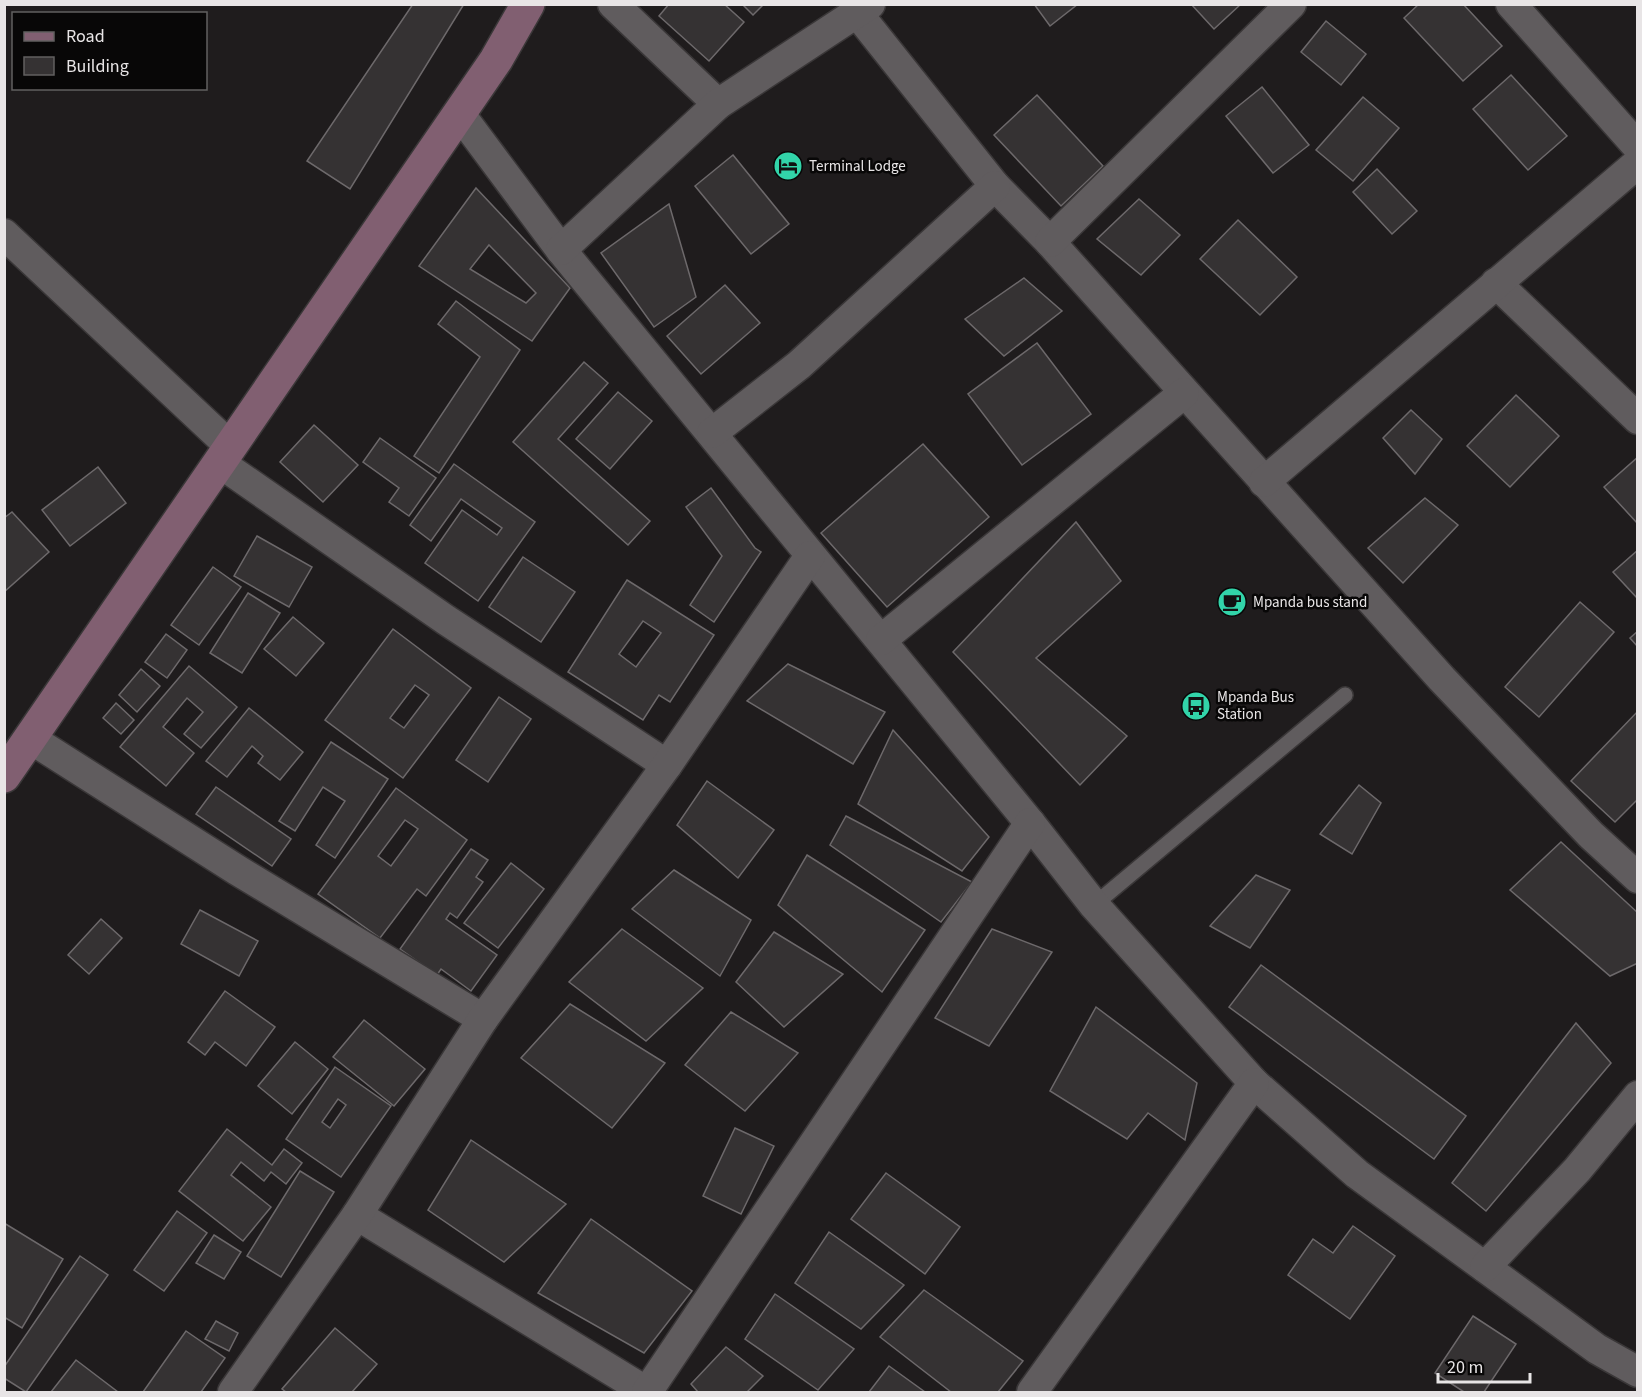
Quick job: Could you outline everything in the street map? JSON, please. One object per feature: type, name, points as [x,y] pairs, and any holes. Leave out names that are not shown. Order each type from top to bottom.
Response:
[{"type":"street","points":[[4,777],[496,60],[528,4]]},
{"type":"street","points":[[613,4],[718,104]]},
{"type":"street","points":[[1050,242],[1291,4]]},
{"type":"street","points":[[1512,4],[1638,147]]},
{"type":"street","points":[[561,250],[718,104],[864,9],[995,186],[1050,242],[1442,679],[1592,835],[1638,878]]},
{"type":"street","points":[[459,113],[561,250],[1030,822],[1094,905],[1254,1083],[1357,1174],[1598,1349],[1638,1372]]},
{"type":"street","points":[[1264,482],[1638,163]]},
{"type":"street","points":[[712,433],[799,365],[995,186]]},
{"type":"street","points":[[4,234],[225,455],[446,620],[667,765]]},
{"type":"street","points":[[1496,283],[1638,419]]},
{"type":"street","points":[[881,640],[1184,393]]},
{"type":"street","points":[[232,1392],[357,1215],[483,1019],[667,765],[810,556]]},
{"type":"street","points":[[31,739],[237,870],[483,1019]]},
{"type":"street","points":[[357,1215],[647,1392],[1030,822]]},
{"type":"street","points":[[1032,1392],[1254,1083]]},
{"type":"street","points":[[1485,1267],[1577,1170],[1638,1096]]},
{"type":"lane","points":[[1094,905],[1345,695]]},
{"type":"building","points":[[413,4],[464,4],[350,189],[307,161]]},
{"type":"building","points":[[669,4],[724,4],[744,22],[709,61],[659,16]]},
{"type":"building","points":[[742,4],[764,4],[753,15]]},
{"type":"building","points":[[1034,4],[1078,4],[1050,26]]},
{"type":"building","points":[[1191,4],[1241,4],[1214,29]]},
{"type":"building","points":[[1419,4],[1463,4],[1502,46],[1463,81],[1404,18]]},
{"type":"building","points":[[1326,21],[1366,54],[1341,85],[1301,52]]},
{"type":"building","points":[[1511,75],[1567,136],[1528,170],[1473,109]]},
{"type":"building","points":[[1262,87],[1309,145],[1273,173],[1226,116]]},
{"type":"building","points":[[1037,95],[1103,166],[1061,206],[994,135]]},
{"type":"building","points":[[1363,97],[1399,128],[1353,181],[1316,150]]},
{"type":"building","points":[[733,155],[789,224],[751,254],[695,186]]},
{"type":"building","points":[[1377,169],[1417,211],[1392,234],[1353,192]]},
{"type":"building","points":[[476,188],[570,288],[532,341],[419,266]],"holes":[[[489,245],[536,293],[526,303],[470,269]]]},
{"type":"building","points":[[1139,199],[1180,235],[1141,275],[1097,239]]},
{"type":"building","points":[[669,204],[696,297],[654,327],[601,253]]},
{"type":"building","points":[[1238,220],[1297,277],[1260,315],[1200,259]]},
{"type":"building","points":[[1024,278],[1062,311],[1004,356],[965,319]]},
{"type":"building","points":[[725,285],[760,323],[701,374],[667,336]]},
{"type":"building","points":[[456,301],[520,350],[439,473],[414,456],[480,357],[438,324]]},
{"type":"building","points":[[1037,343],[1091,414],[1022,465],[968,394]]},
{"type":"building","points":[[584,362],[608,383],[558,439],[650,521],[628,545],[513,442]]},
{"type":"building","points":[[618,392],[652,421],[610,469],[576,439]]},
{"type":"building","points":[[1516,395],[1559,436],[1510,487],[1467,446]]},
{"type":"building","points":[[1411,410],[1442,439],[1415,474],[1383,438]]},
{"type":"building","points":[[314,425],[358,465],[323,502],[280,462]]},
{"type":"building","points":[[380,438],[436,478],[409,516],[389,502],[399,488],[363,462]]},
{"type":"building","points":[[923,444],[989,517],[887,607],[821,533]]},
{"type":"building","points":[[1638,457],[1638,524],[1604,487]]},
{"type":"building","points":[[454,464],[535,522],[478,601],[425,563],[462,510],[497,535],[502,528],[461,499],[431,541],[410,525]]},
{"type":"building","points":[[98,467],[126,503],[70,546],[42,510]]},
{"type":"building","points":[[711,488],[755,548],[761,552],[714,622],[690,605],[722,556],[686,507]]},
{"type":"building","points":[[1425,498],[1458,525],[1403,583],[1368,548]]},
{"type":"building","points":[[12,512],[49,552],[4,592],[4,518]]},
{"type":"building","points":[[1076,522],[1121,581],[1036,658],[1127,736],[1080,785],[953,652]]},
{"type":"building","points":[[257,536],[312,567],[289,607],[234,576]]},
{"type":"building","points":[[1638,550],[1638,599],[1613,572]]},
{"type":"building","points":[[523,557],[575,592],[541,642],[489,607]]},
{"type":"building","points":[[213,567],[241,587],[199,645],[171,625]]},
{"type":"building","points":[[627,580],[714,635],[670,702],[659,695],[643,720],[568,672]],"holes":[[[643,621],[661,633],[636,667],[619,654]]]},
{"type":"building","points":[[248,593],[280,613],[242,673],[210,653]]},
{"type":"building","points":[[1580,602],[1614,632],[1539,717],[1505,687]]},
{"type":"building","points":[[293,617],[324,643],[296,676],[264,649]]},
{"type":"building","points":[[393,629],[471,688],[403,778],[325,720]],"holes":[[[415,685],[429,695],[404,728],[390,718]]]},
{"type":"building","points":[[1638,631],[1638,647],[1630,638]]},
{"type":"building","points":[[166,634],[187,650],[167,678],[145,662]]},
{"type":"building","points":[[788,664],[885,712],[853,764],[747,701]]},
{"type":"building","points":[[189,666],[237,707],[201,748],[184,734],[203,712],[187,698],[163,727],[194,753],[166,786],[120,747]]},
{"type":"building","points":[[141,669],[160,686],[137,712],[119,695]]},
{"type":"building","points":[[499,697],[531,719],[488,782],[456,760]]},
{"type":"building","points":[[116,703],[134,720],[121,734],[103,718]]},
{"type":"building","points":[[249,708],[303,752],[280,780],[258,763],[263,756],[252,746],[227,777],[206,761]]},
{"type":"building","points":[[1638,711],[1638,799],[1615,822],[1571,781]]},
{"type":"building","points":[[893,730],[989,837],[962,871],[858,804]]},
{"type":"building","points":[[331,742],[388,779],[335,858],[316,845],[345,801],[323,787],[295,831],[279,821]]},
{"type":"building","points":[[707,781],[774,830],[738,878],[677,825]]},
{"type":"building","points":[[1359,785],[1381,803],[1352,854],[1320,834]]},
{"type":"building","points":[[216,787],[291,839],[272,866],[196,814]]},
{"type":"building","points":[[396,788],[467,840],[426,896],[417,889],[380,938],[318,894]],"holes":[[[405,820],[418,829],[391,866],[378,856]]]},
{"type":"building","points":[[846,816],[972,882],[941,922],[830,845]]},
{"type":"building","points":[[1561,842],[1638,913],[1638,963],[1610,976],[1510,890]]},
{"type":"building","points":[[471,849],[488,860],[476,877],[483,882],[457,918],[450,913],[446,919],[497,955],[471,991],[441,969],[437,975],[400,949]]},
{"type":"building","points":[[807,855],[925,930],[882,992],[778,905]]},
{"type":"building","points":[[511,863],[544,889],[498,948],[464,923]]},
{"type":"building","points":[[674,870],[751,920],[720,976],[632,909]]},
{"type":"building","points":[[1256,875],[1290,890],[1250,948],[1210,926]]},
{"type":"building","points":[[200,910],[258,941],[239,976],[181,944]]},
{"type":"building","points":[[101,919],[122,938],[89,974],[68,955]]},
{"type":"building","points":[[622,929],[703,988],[646,1041],[569,982]]},
{"type":"building","points":[[992,929],[1052,952],[989,1046],[935,1018]]},
{"type":"building","points":[[774,932],[843,974],[784,1027],[736,982]]},
{"type":"building","points":[[1261,965],[1466,1116],[1434,1159],[1229,1007]]},
{"type":"building","points":[[225,991],[275,1027],[246,1066],[215,1042],[205,1055],[188,1042]]},
{"type":"building","points":[[570,1004],[665,1063],[612,1128],[521,1058]]},
{"type":"building","points":[[1096,1007],[1197,1083],[1185,1140],[1148,1113],[1127,1139],[1050,1091]]},
{"type":"building","points":[[731,1012],[798,1053],[745,1111],[685,1065]]},
{"type":"building","points":[[364,1020],[425,1069],[394,1106],[333,1057]]},
{"type":"building","points":[[1576,1023],[1611,1063],[1486,1211],[1452,1183]]},
{"type":"building","points":[[295,1042],[328,1069],[292,1114],[258,1086]]},
{"type":"building","points":[[335,1067],[391,1106],[341,1177],[286,1139]],"holes":[[[338,1099],[346,1105],[330,1128],[322,1122]]]},
{"type":"building","points":[[735,1128],[774,1146],[741,1214],[703,1196]]},
{"type":"building","points":[[227,1129],[272,1165],[284,1149],[302,1163],[286,1184],[271,1172],[264,1181],[241,1162],[231,1175],[271,1207],[243,1241],[179,1191]]},
{"type":"building","points":[[471,1140],[566,1204],[504,1262],[428,1210]]},
{"type":"building","points":[[300,1171],[334,1192],[281,1277],[247,1256]]},
{"type":"building","points":[[886,1173],[960,1227],[925,1274],[851,1219]]},
{"type":"building","points":[[177,1211],[207,1233],[164,1291],[134,1270]]},
{"type":"building","points":[[591,1219],[692,1291],[644,1353],[538,1293]]},
{"type":"building","points":[[4,1223],[63,1259],[22,1328],[4,1317]]},
{"type":"building","points":[[1353,1226],[1395,1256],[1350,1319],[1288,1275],[1313,1239],[1333,1253]]},
{"type":"building","points":[[829,1232],[904,1285],[861,1329],[795,1283]]},
{"type":"building","points":[[214,1235],[241,1252],[224,1279],[196,1263]]},
{"type":"building","points":[[80,1256],[108,1275],[26,1392],[4,1378],[4,1367]]},
{"type":"building","points":[[924,1290],[1023,1361],[998,1392],[951,1392],[880,1337]]},
{"type":"building","points":[[775,1294],[854,1349],[818,1390],[745,1339]]},
{"type":"building","points":[[1473,1316],[1516,1344],[1484,1392],[1464,1392],[1435,1373]]},
{"type":"building","points":[[216,1321],[238,1333],[229,1351],[205,1339]]},
{"type":"building","points":[[335,1328],[377,1364],[352,1392],[286,1392],[282,1389]]},
{"type":"building","points":[[186,1331],[225,1358],[201,1392],[143,1392]]},
{"type":"building","points":[[726,1347],[763,1376],[747,1392],[698,1392],[691,1384]]},
{"type":"building","points":[[76,1360],[118,1392],[51,1392]]},
{"type":"building","points":[[889,1366],[925,1392],[869,1392]]},
{"type":"place","name":"Terminal Lodge","points":[[788,166]]},
{"type":"place","name":"Mpanda bus stand","points":[[1232,602]]},
{"type":"place","name":"Mpanda Bus Station","points":[[1196,706]]}]
